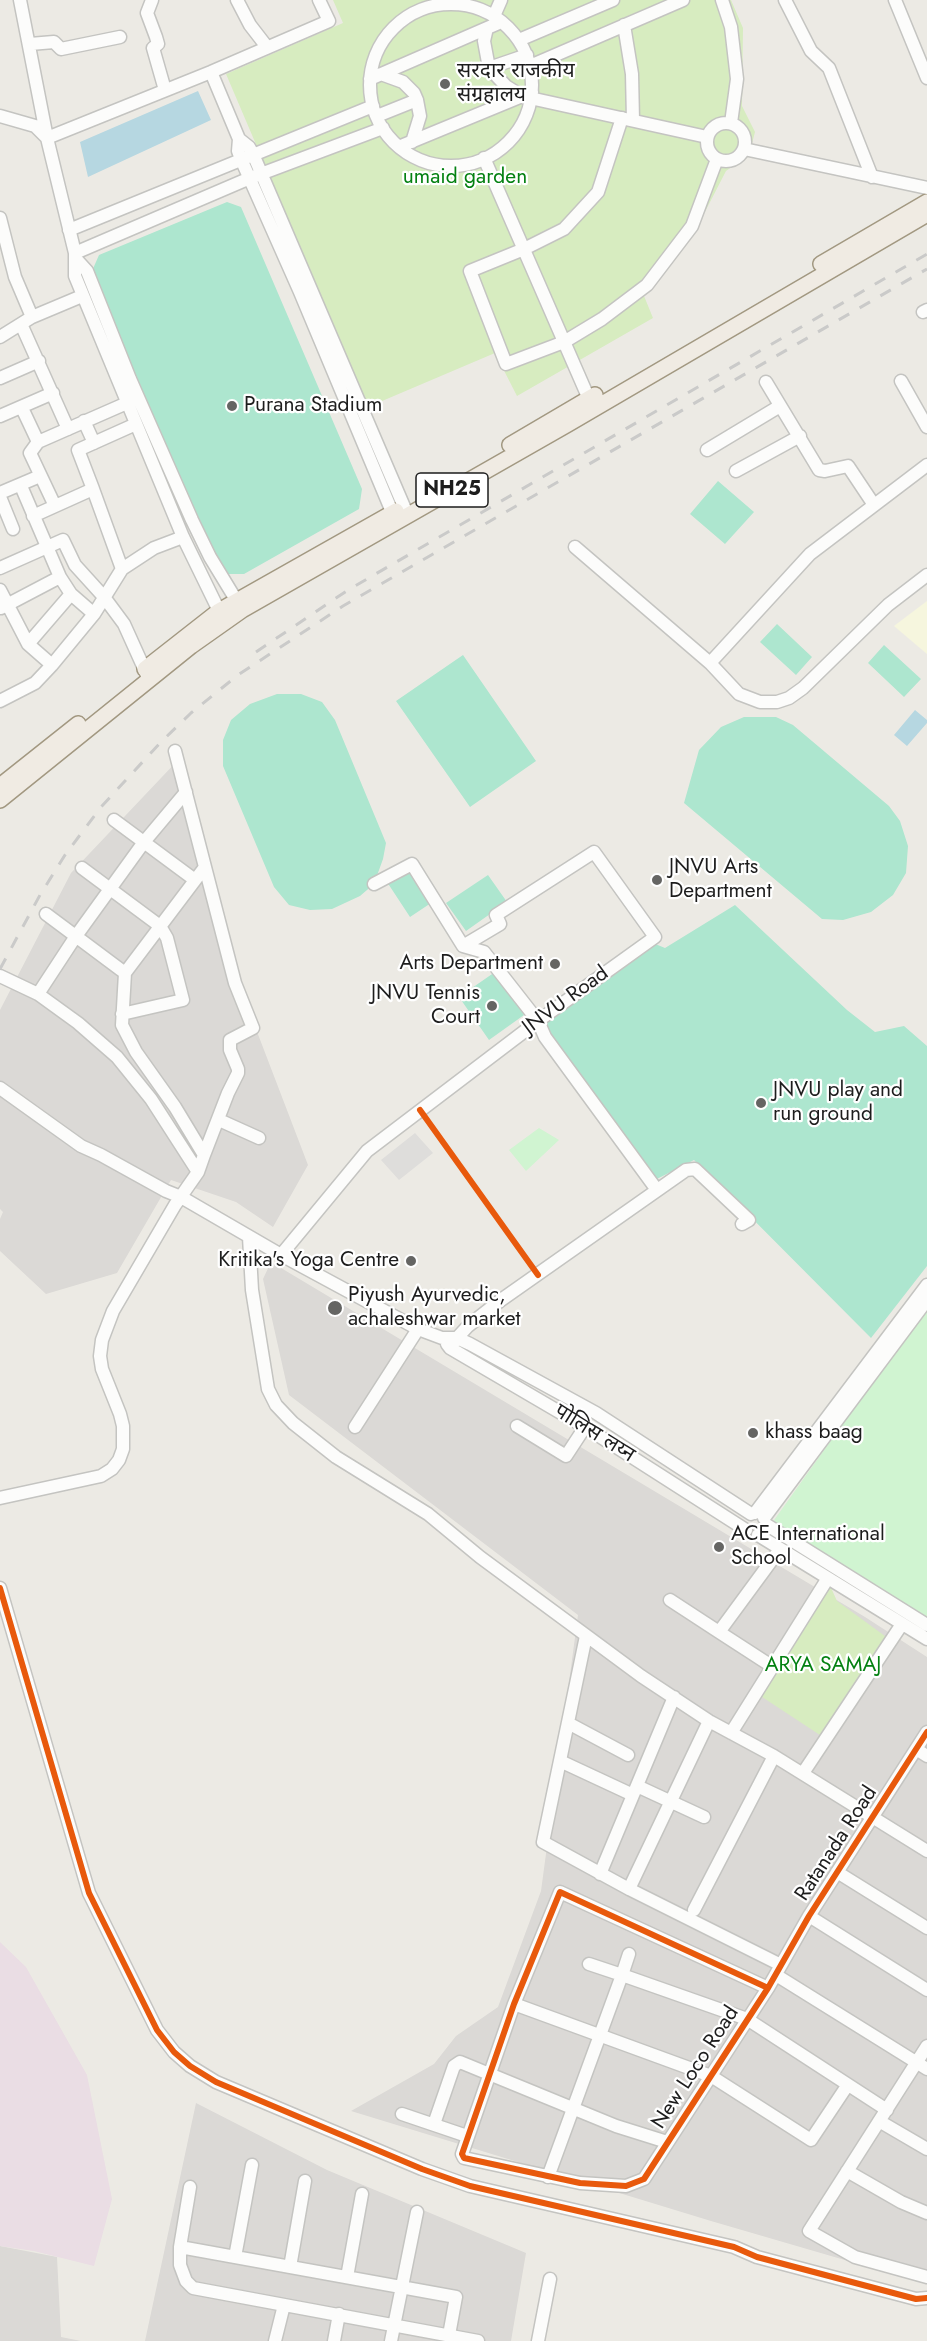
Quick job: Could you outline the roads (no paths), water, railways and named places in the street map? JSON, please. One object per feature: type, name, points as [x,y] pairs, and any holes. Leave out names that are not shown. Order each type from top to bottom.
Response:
[{"type":"main road","name":"NH25","points":[[400,515],[589,399],[927,202]]},
{"type":"main road","name":"NH25","points":[[0,786],[222,616],[927,214]]},
{"type":"main road","name":"NH25","points":[[0,800],[147,674]]},
{"type":"street","points":[[152,0],[147,14],[158,45],[153,48],[165,90]]},
{"type":"street","points":[[237,0],[250,25],[267,47]]},
{"type":"street","points":[[47,138],[211,72],[329,21],[319,0]]},
{"type":"street","points":[[376,77],[487,28],[498,19],[501,0]]},
{"type":"street","points":[[519,40],[613,0]]},
{"type":"street","points":[[489,68],[528,60],[624,25],[683,0]]},
{"type":"street","points":[[722,0],[731,27],[737,79],[731,123]]},
{"type":"street","points":[[785,0],[811,51],[829,68],[872,177]]},
{"type":"street","points":[[895,0],[926,71]]},
{"type":"street","points":[[23,1],[47,138],[76,257],[75,276],[183,537],[222,616]]},
{"type":"street","points":[[421,4],[446,4],[476,8],[498,19],[511,29],[528,60],[532,76],[526,116],[507,144],[484,158],[460,165],[437,164],[417,158],[378,117],[377,52],[396,26],[421,4]]},
{"type":"street","points":[[624,25],[632,74],[628,119],[598,192],[564,229],[524,249],[470,271],[506,364],[564,342],[602,319],[647,285],[692,226],[717,159]]},
{"type":"street","points":[[487,28],[484,41],[489,68],[506,86],[528,95],[707,137]]},
{"type":"street","points":[[30,44],[54,42],[61,49],[120,38]]},
{"type":"street","points":[[211,72],[239,139],[238,151],[247,156],[256,176],[400,515]]},
{"type":"street","points":[[376,77],[403,82],[414,93],[420,116],[406,144]]},
{"type":"street","points":[[406,144],[528,95]]},
{"type":"street","points":[[76,257],[160,215],[256,176],[417,100]]},
{"type":"street","points":[[0,116],[35,126],[47,138]]},
{"type":"street","points":[[69,230],[247,156],[378,117]]},
{"type":"street","points":[[731,123],[744,134],[744,149],[738,157],[730,161],[717,159],[708,149],[707,137],[716,126],[731,123]]},
{"type":"street","points":[[744,149],[927,188]]},
{"type":"street","points":[[484,158],[589,399]]},
{"type":"street","points":[[153,196],[160,215]]},
{"type":"street","points":[[0,218],[15,277],[32,317]]},
{"type":"street","points":[[76,257],[87,272],[130,379],[192,520],[239,606]]},
{"type":"street","points":[[0,337],[32,317],[82,296]]},
{"type":"street","points":[[21,324],[68,429]]},
{"type":"street","points":[[0,378],[39,361]]},
{"type":"street","points":[[901,381],[927,427]]},
{"type":"street","points":[[766,382],[819,470],[825,471],[848,466],[874,506]]},
{"type":"street","points":[[0,417],[53,393]]},
{"type":"street","points":[[55,506],[30,453],[38,442],[127,403]]},
{"type":"street","points":[[707,450],[780,406]]},
{"type":"street","points":[[22,408],[38,442]]},
{"type":"street","points":[[84,421],[94,443]]},
{"type":"street","points":[[122,569],[78,450],[136,424]]},
{"type":"street","points":[[736,471],[800,436]]},
{"type":"street","points":[[710,663],[810,554],[927,465]]},
{"type":"street","points":[[13,529],[0,495],[40,476]]},
{"type":"street","points":[[21,486],[60,577],[71,594],[94,614]]},
{"type":"street","points":[[33,516],[93,489]]},
{"type":"street","points":[[0,701],[35,682],[52,665],[94,614],[122,569],[154,548],[183,537]]},
{"type":"street","points":[[0,567],[63,540],[75,565],[104,597],[124,624],[147,674]]},
{"type":"street","points":[[575,547],[710,663],[739,694],[760,702],[777,702],[789,698],[803,688],[885,607],[927,575]]},
{"type":"street","points":[[4,607],[60,577]]},
{"type":"street","points":[[0,590],[4,607],[28,644],[52,665]]},
{"type":"street","points":[[28,644],[71,594]]},
{"type":"street","points":[[0,1498],[101,1476],[112,1469],[119,1460],[123,1449],[123,1426],[102,1369],[100,1356],[102,1340],[112,1311],[198,1172],[238,1073],[230,1050],[230,1040],[253,1028],[236,983],[175,751]]},
{"type":"street","points":[[38,994],[76,936],[144,842],[186,792]]},
{"type":"street","points":[[114,820],[195,880]]},
{"type":"street","name":"JNVU Road","points":[[281,1255],[367,1151],[538,1021],[655,937],[594,852],[496,915],[500,924],[463,946]]},
{"type":"street","points":[[374,884],[412,864],[463,946],[484,952],[538,1021],[545,1037],[657,1190]]},
{"type":"street","points":[[204,1155],[175,1107],[136,1052],[122,1025],[122,1014],[125,973],[205,867]]},
{"type":"street","points":[[82,868],[160,926],[167,938],[183,1000],[122,1014]]},
{"type":"street","points":[[45,914],[125,973]]},
{"type":"street","points":[[0,976],[38,994],[78,1023],[117,1057],[151,1099],[198,1172]]},
{"type":"street","name":"पोलिस लय्न","points":[[0,1088],[81,1146],[181,1197],[281,1255],[418,1329],[454,1343],[596,1413],[927,1625]]},
{"type":"street","points":[[219,1120],[259,1138]]},
{"type":"street","points":[[454,1343],[501,1300],[686,1170],[695,1169],[748,1220],[742,1224]]},
{"type":"street","points":[[249,1237],[252,1290],[268,1389],[276,1405],[293,1423],[336,1457],[428,1514],[480,1557],[508,1575],[586,1636],[674,1697],[731,1733],[803,1773],[927,1851]]},
{"type":"street","points":[[759,1518],[927,1285]]},
{"type":"street","points":[[927,1300],[759,1518],[746,1519],[746,1530],[751,1535],[758,1535],[927,1639]]},
{"type":"street","points":[[356,1427],[418,1329]]},
{"type":"street","name":"पोलिस लय्न","points":[[454,1343],[746,1530]]},
{"type":"street","points":[[517,1426],[566,1456],[585,1427]]},
{"type":"street","points":[[758,1535],[764,1531],[759,1518]]},
{"type":"street","points":[[719,1632],[780,1549]]},
{"type":"street","points":[[731,1733],[828,1578]]},
{"type":"street","points":[[0,1588],[89,1893],[157,2030],[174,2052],[190,2066],[216,2082],[422,2169],[470,2186],[734,2247],[757,2257],[791,2266],[916,2298],[927,2298]]},
{"type":"street","points":[[670,1600],[773,1667]]},
{"type":"street","points":[[803,1773],[902,1624]]},
{"type":"street","points":[[586,1636],[543,1842],[779,1970],[922,2065]]},
{"type":"street","points":[[600,1874],[674,1697]]},
{"type":"street","points":[[629,1889],[709,1720]]},
{"type":"street","points":[[568,1723],[628,1755]]},
{"type":"street","name":"Ratanada Road","points":[[779,1970],[837,1872],[922,1753],[927,1732]]},
{"type":"street","points":[[694,1910],[774,1756]]},
{"type":"street","points":[[560,1761],[704,1817]]},
{"type":"street","points":[[837,1872],[927,1928]]},
{"type":"street","points":[[629,1954],[548,2177],[464,2158],[462,2154],[466,2136],[514,2004],[560,1892],[768,1988]]},
{"type":"street","points":[[809,1916],[927,1990]]},
{"type":"street","points":[[589,1964],[747,2019],[887,2110]]},
{"type":"street","name":"New Loco Road","points":[[548,2177],[580,2184],[612,2186],[626,2186],[644,2179],[779,1970]]},
{"type":"street","points":[[514,2004],[711,2076],[812,2140],[847,2086]]},
{"type":"street","points":[[927,2046],[922,2065],[879,2121],[810,2231],[855,2257],[927,2277]]},
{"type":"street","points":[[434,2124],[457,2063],[460,2062],[616,2126],[667,2142]]},
{"type":"street","points":[[402,2114],[466,2136]]},
{"type":"street","points":[[879,2121],[927,2149]]},
{"type":"street","points":[[235,2256],[252,2165]]},
{"type":"street","points":[[848,2171],[901,2202],[927,2213]]},
{"type":"street","points":[[290,2267],[305,2181]]},
{"type":"street","points":[[190,2187],[180,2247],[180,2265],[186,2281],[193,2288],[478,2341]]},
{"type":"street","points":[[347,2277],[362,2194]]},
{"type":"street","points":[[391,2341],[417,2212]]},
{"type":"street","points":[[180,2247],[456,2297],[449,2335]]},
{"type":"street","points":[[538,2341],[550,2279]]},
{"type":"street","points":[[274,2341],[284,2305]]},
{"type":"street","points":[[334,2341],[339,2314]]},
{"type":"water","points":[[198,91],[211,120],[88,177],[80,142]]},
{"type":"water","points":[[915,710],[927,720],[927,723],[907,746],[894,735]]},
{"type":"railway","points":[[256,652],[348,590],[927,254]]},
{"type":"railway","points":[[0,969],[40,895],[65,855],[101,807],[191,713],[238,675],[343,606],[927,269]]},
{"type":"place","name":"सरदार राजकीय संग्रहालय","points":[[445,84]]},
{"type":"place","name":"Purana Stadium","points":[[232,406]]},
{"type":"place","name":"JNVU Arts Department","points":[[657,880]]},
{"type":"place","name":"Arts Department","points":[[555,964]]},
{"type":"place","name":"JNVU Tennis Court","points":[[492,1006]]},
{"type":"place","name":"JNVU play and run ground","points":[[761,1103]]},
{"type":"place","name":"Kritika's Yoga Centre","points":[[411,1261]]},
{"type":"place","name":"Piyush Ayurvedic, achaleshwar market","points":[[335,1308]]},
{"type":"place","name":"khass baag","points":[[753,1433]]},
{"type":"place","name":"ACE International School","points":[[719,1547]]},
{"type":"park label","name":"umaid garden","points":[[465,178]]},
{"type":"park label","name":"ARYA SAMAJ","points":[[823,1666]]}]
